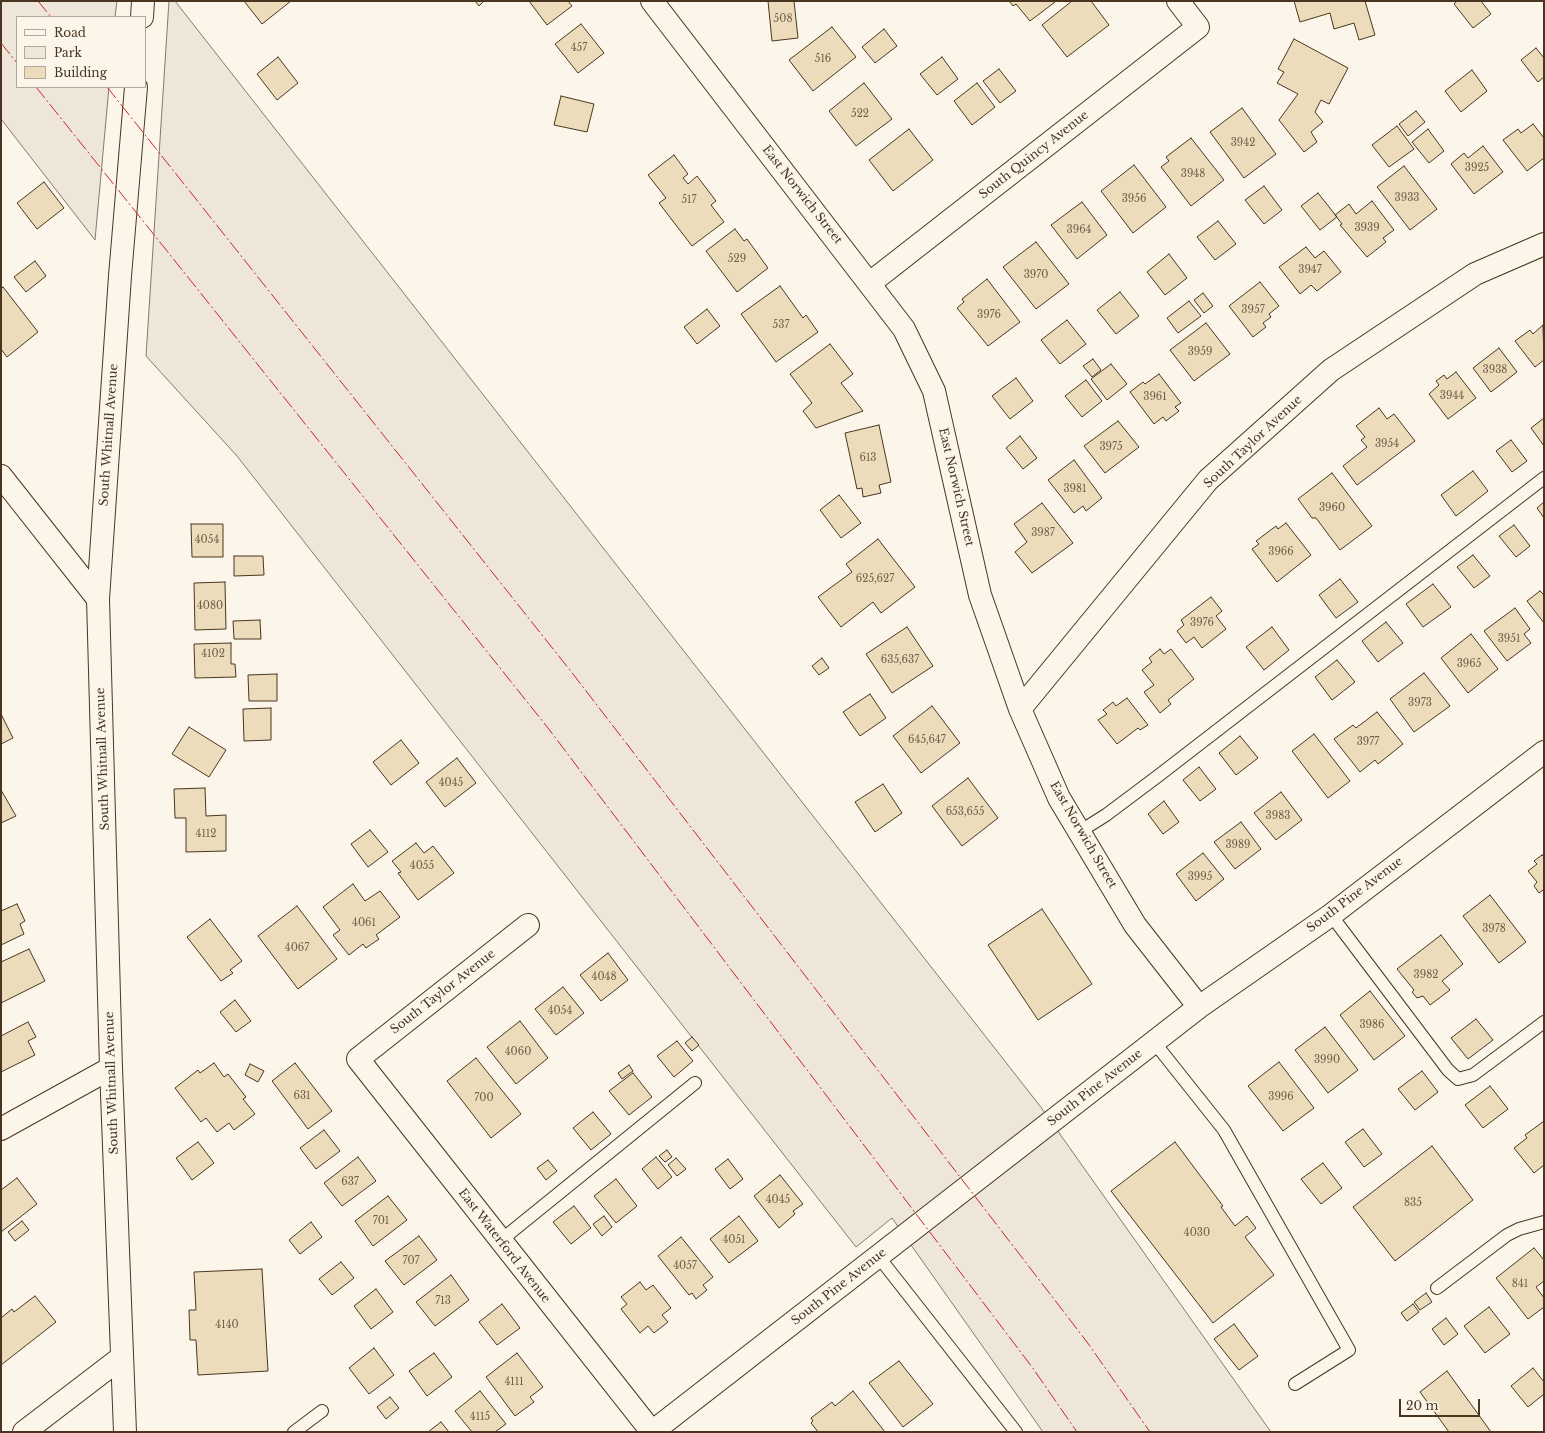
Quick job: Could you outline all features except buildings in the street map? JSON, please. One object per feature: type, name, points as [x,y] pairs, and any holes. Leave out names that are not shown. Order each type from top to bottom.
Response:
[{"type":"street","points":[[142,16],[143,1]]},
{"type":"street","name":"East Norwich Street","points":[[652,1],[904,329],[934,391],[980,595],[1020,709],[1059,798],[1079,832],[1135,925],[1199,1007]]},
{"type":"street","name":"South Quincy Avenue","points":[[870,283],[1198,27],[1178,1]]},
{"type":"street","name":"South Whitnall Avenue","points":[[125,1432],[111,1068],[98,599],[120,283],[136,88]]},
{"type":"street","name":"South Taylor Avenue","points":[[1020,709],[1208,480],[1325,375],[1475,274],[1544,244]]},
{"type":"street","points":[[1,476],[98,599]]},
{"type":"street","name":"South Pine Avenue","points":[[652,1432],[1199,1007],[1331,915],[1544,752]]},
{"type":"street","name":"South Taylor Avenue","points":[[358,1059],[528,925]]},
{"type":"street","name":"East Waterford Avenue","points":[[358,1059],[652,1432]]},
{"type":"street","points":[[1,1129],[111,1068]]},
{"type":"street","points":[[24,1432],[122,1357]]},
{"type":"lane","points":[[1079,832],[1106,815],[1158,776],[1544,478]]},
{"type":"lane","points":[[1331,915],[1448,1070],[1458,1079],[1473,1075],[1544,1022]]},
{"type":"lane","points":[[1154,1042],[1224,1130],[1349,1350],[1295,1384]]},
{"type":"lane","points":[[500,1241],[695,1083]]},
{"type":"lane","points":[[1437,1288],[1507,1235],[1518,1229],[1544,1222]]},
{"type":"lane","points":[[878,1256],[1016,1432]]},
{"type":"lane","points":[[294,1432],[322,1411]]},
{"type":"green space","points":[[1,1],[117,1],[115,16],[16,16],[16,88],[109,88],[95,240],[1,119]]},
{"type":"green space","points":[[169,1],[175,1],[1040,1106],[1271,1432],[1043,1432],[892,1218],[856,1247],[237,456],[146,356]]},
{"type":"power","points":[[38,1],[50,16]]},
{"type":"power","points":[[1,43],[16,62]]},
{"type":"power","points":[[37,88],[548,728],[1032,1367],[1077,1432]]},
{"type":"power","points":[[108,88],[573,674],[1087,1342],[1150,1432]]}]
